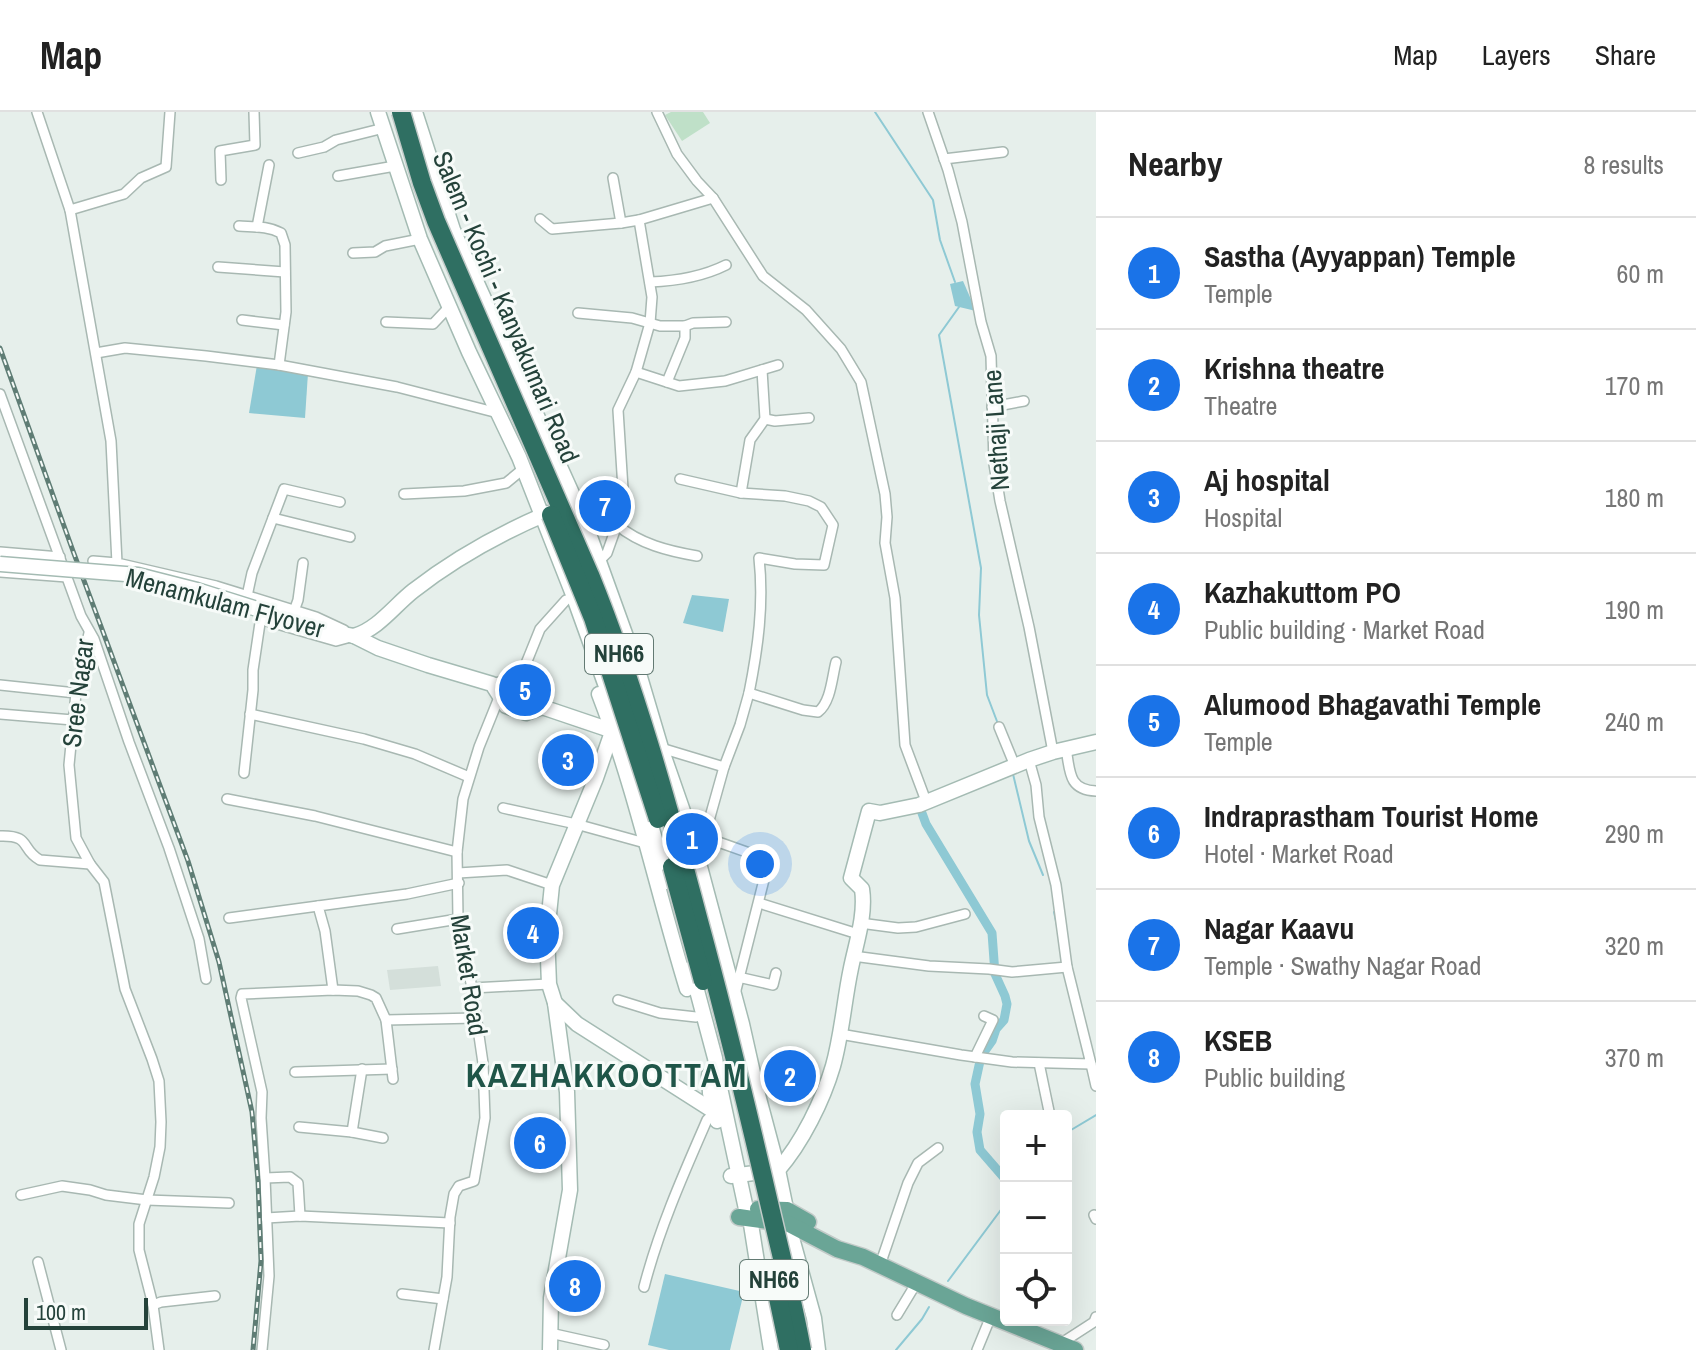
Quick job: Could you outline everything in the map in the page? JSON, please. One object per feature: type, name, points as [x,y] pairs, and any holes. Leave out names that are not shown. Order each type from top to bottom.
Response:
[{"type":"highway","name":"Salem - Kochi - Kanyakumari Road","points":[[401,112],[436,221],[590,575],[631,690],[678,841],[723,1010],[802,1350]]},
{"type":"highway","name":"Salem - Kochi - Kanyakumari Road","points":[[387,120],[425,226],[511,416],[593,618],[608,663],[666,843],[728,1074],[789,1350]]},
{"type":"main road","points":[[378,112],[387,120],[395,166],[420,239],[542,515],[658,846],[715,1058],[734,1176]]},
{"type":"main road","points":[[415,112],[453,230],[599,561],[637,667],[736,1024],[758,1130],[774,1170]]},
{"type":"main road","points":[[354,636],[371,629],[412,592],[505,532],[542,515],[574,506]]},
{"type":"main road","points":[[574,506],[696,855],[734,996],[786,1224],[810,1350]]},
{"type":"main road","points":[[542,515],[548,546],[566,600],[618,733],[645,843],[696,1017],[708,1068],[710,1093],[743,1213],[771,1350]]},
{"type":"main road","name":"Menamkulam Flyover","points":[[0,564],[138,575],[251,602],[318,629],[354,636],[378,648],[496,690],[506,706],[526,713],[542,707],[618,733]]},
{"type":"main road","points":[[618,733],[659,747]]},
{"type":"main road","points":[[550,1350],[551,1298],[570,1190],[567,1092],[555,1003],[549,984],[547,934],[552,885],[618,733]]},
{"type":"main road","points":[[734,1176],[774,1170],[793,1154],[833,1067],[863,909],[862,889],[851,878],[869,811],[897,811],[1059,750],[1096,742]]},
{"type":"main road","points":[[555,1003],[577,1024],[715,1112]]},
{"type":"main road","points":[[560,1049],[569,1031],[577,1024]]},
{"type":"main road","points":[[743,1213],[786,1224],[837,1249],[863,1257],[1067,1347]]},
{"type":"main road","points":[[743,1213],[763,1350]]},
{"type":"main road","points":[[786,1224],[814,1318],[818,1350]]},
{"type":"street","points":[[37,112],[70,210],[96,353],[111,441],[117,563]]},
{"type":"street","points":[[70,210],[124,194],[141,178],[166,167],[170,112]]},
{"type":"street","points":[[221,180],[220,151],[255,145],[254,112]]},
{"type":"street","points":[[657,112],[677,154],[713,198],[763,276],[806,310],[841,349],[861,382],[885,494],[885,543],[895,598],[905,745],[926,801]]},
{"type":"street","name":"Nethaji Lane","points":[[928,112],[962,222],[981,322],[991,356],[994,464],[1000,501],[1059,750],[1075,784],[1082,789],[1096,791]]},
{"type":"street","points":[[298,153],[324,147],[387,120]]},
{"type":"street","points":[[944,159],[1003,152]]},
{"type":"street","points":[[257,227],[269,165]]},
{"type":"street","points":[[338,176],[395,166]]},
{"type":"street","points":[[613,178],[621,223]]},
{"type":"street","points":[[540,219],[552,229],[621,223],[713,198]]},
{"type":"street","points":[[599,561],[607,553],[617,525],[623,489],[618,410],[636,372],[650,323],[652,297],[639,220]]},
{"type":"street","points":[[239,226],[266,227],[281,233],[285,245],[284,325],[279,365]]},
{"type":"street","points":[[353,253],[375,252],[385,246],[420,239]]},
{"type":"street","points":[[650,282],[708,274],[726,265]]},
{"type":"street","points":[[218,267],[285,272]]},
{"type":"street","points":[[386,322],[433,324],[449,307]]},
{"type":"street","points":[[578,313],[632,318],[660,326],[726,322]]},
{"type":"street","points":[[242,320],[284,325]]},
{"type":"street","points":[[667,382],[685,338],[685,326]]},
{"type":"street","points":[[96,353],[125,348],[279,365],[397,387],[498,413]]},
{"type":"street","points":[[636,372],[679,386],[725,381],[778,365]]},
{"type":"street","points":[[741,493],[750,440],[765,419],[762,370]]},
{"type":"street","name":"Sree Nagar","points":[[0,394],[89,633],[76,693],[69,765],[76,838],[104,882],[125,989],[159,1081],[160,1147],[139,1224],[139,1250],[153,1305],[159,1350]]},
{"type":"street","points":[[992,407],[1024,401]]},
{"type":"street","points":[[765,419],[809,418]]},
{"type":"street","points":[[404,494],[464,491],[506,483],[523,469]]},
{"type":"street","points":[[680,479],[741,493],[809,501],[821,507],[833,525],[824,565],[759,558],[761,600],[758,649],[749,693],[706,832],[707,850],[696,855]]},
{"type":"street","points":[[251,602],[252,573],[284,489],[340,502]]},
{"type":"street","points":[[273,518],[350,537]]},
{"type":"street","points":[[617,525],[630,536],[668,551],[697,556]]},
{"type":"street","points":[[0,552],[60,557]]},
{"type":"street","points":[[93,561],[175,575],[251,602],[294,611],[332,624],[354,636]]},
{"type":"street","points":[[294,611],[303,563]]},
{"type":"street","points":[[0,572],[67,577]]},
{"type":"street","points":[[496,690],[521,676],[540,629],[566,600]]},
{"type":"street","points":[[244,773],[260,623],[263,620],[336,641],[354,636]]},
{"type":"street","points":[[89,633],[169,848],[199,939],[206,979]]},
{"type":"street","points":[[749,693],[818,712],[824,707],[836,662]]},
{"type":"street","points":[[0,685],[76,693]]},
{"type":"street","name":"Market Road","points":[[434,1350],[456,1189],[474,1181],[485,1118],[483,1063],[458,919],[457,852],[463,799],[496,690]]},
{"type":"street","points":[[0,714],[73,720]]},
{"type":"street","points":[[250,714],[364,739],[415,754],[469,777]]},
{"type":"street","points":[[999,727],[1036,785],[1039,817],[1056,885],[1067,967],[1096,1086]]},
{"type":"street","points":[[659,747],[724,767]]},
{"type":"street","points":[[227,799],[315,816],[457,852]]},
{"type":"street","points":[[503,808],[645,843]]},
{"type":"street","points":[[0,836],[20,838],[34,857],[40,860],[90,864]]},
{"type":"street","points":[[707,838],[769,860],[734,996]]},
{"type":"street","points":[[229,918],[407,894],[458,878],[507,870],[552,885]]},
{"type":"street","points":[[759,903],[859,929],[916,927],[965,914]]},
{"type":"street","points":[[318,906],[325,931],[333,990]]},
{"type":"street","points":[[397,929],[458,919]]},
{"type":"street","points":[[853,956],[1012,972],[1067,967]]},
{"type":"street","points":[[738,977],[773,985],[776,973]]},
{"type":"street","points":[[472,988],[549,984]]},
{"type":"street","points":[[262,1350],[269,1276],[262,1092],[242,994],[333,990],[358,991],[376,998],[386,1020],[392,1074],[362,1069],[295,1072]]},
{"type":"street","points":[[618,1000],[660,1013],[696,1017]]},
{"type":"street","points":[[975,1057],[993,1020],[984,1016]]},
{"type":"street","points":[[386,1020],[476,1018]]},
{"type":"street","points":[[840,1034],[1012,1062],[1091,1064]]},
{"type":"street","points":[[1039,1063],[1049,1110]]},
{"type":"street","points":[[352,1132],[362,1069]]},
{"type":"street","points":[[644,1287],[680,1182],[707,1120],[715,1112]]},
{"type":"street","points":[[299,1127],[383,1138]]},
{"type":"street","points":[[880,1265],[908,1183],[918,1163],[938,1148]]},
{"type":"street","points":[[265,1178],[290,1177],[298,1183],[300,1216]]},
{"type":"street","points":[[21,1195],[62,1186],[147,1200],[229,1203]]},
{"type":"street","points":[[266,1218],[300,1216],[450,1223]]},
{"type":"street","points":[[38,1262],[61,1350]]},
{"type":"street","points":[[897,1315],[917,1282]]},
{"type":"street","points":[[402,1294],[443,1299]]},
{"type":"street","points":[[153,1305],[215,1296]]},
{"type":"street","points":[[977,1350],[991,1316]]},
{"type":"street","points":[[1067,1347],[1096,1317]]},
{"type":"street","points":[[550,1333],[604,1345]]},
{"type":"shaded area","points":[[438,966],[441,986],[390,990],[387,970]]},
{"type":"green space","points":[[671,112],[703,112],[710,123],[682,141],[665,115]]},
{"type":"water","points":[[963,281],[976,311],[955,306],[950,284]]},
{"type":"water","points":[[257,365],[308,373],[305,418],[249,413]]},
{"type":"water","points":[[692,595],[729,599],[723,632],[683,623]]},
{"type":"water","points":[[665,1274],[744,1292],[730,1350],[669,1350],[648,1345]]},
{"type":"waterway","points":[[875,112],[933,200],[940,240],[955,282]]},
{"type":"waterway","points":[[959,307],[939,335],[981,568],[979,615],[987,695],[998,724]]},
{"type":"waterway","points":[[1013,774],[1029,841],[1043,875]]},
{"type":"waterway","points":[[919,805],[926,824],[992,933],[995,974],[1007,1004],[1004,1020],[982,1055]]},
{"type":"waterway","points":[[1054,912],[1058,930]]},
{"type":"waterway","points":[[980,1061],[975,1084],[980,1114],[977,1132],[980,1150],[1000,1173]]},
{"type":"waterway","points":[[1072,1129],[1096,1115]]},
{"type":"waterway","points":[[948,1281],[1000,1211]]},
{"type":"waterway","points":[[896,1350],[929,1307]]},
{"type":"railway","points":[[0,348],[188,861],[219,962],[252,1112],[261,1261],[253,1350]]},
{"type":"place","name":"Nagar Kaavu","points":[[605,506]]},
{"type":"place","name":"Alumood Bhagavathi Temple","points":[[525,690]]},
{"type":"place","name":"Aj hospital","points":[[568,760]]},
{"type":"place","name":"Sastha (Ayyappan) Temple","points":[[692,839]]},
{"type":"place","name":"Kazhakuttom PO","points":[[533,933]]},
{"type":"place","name":"Krishna theatre","points":[[790,1076]]},
{"type":"place","name":"Indraprastham Tourist Home","points":[[540,1143]]},
{"type":"place","name":"KSEB","points":[[575,1286]]},
{"type":"district","name":"KAZHAKKOOTTAM","points":[[607,1075]]}]
